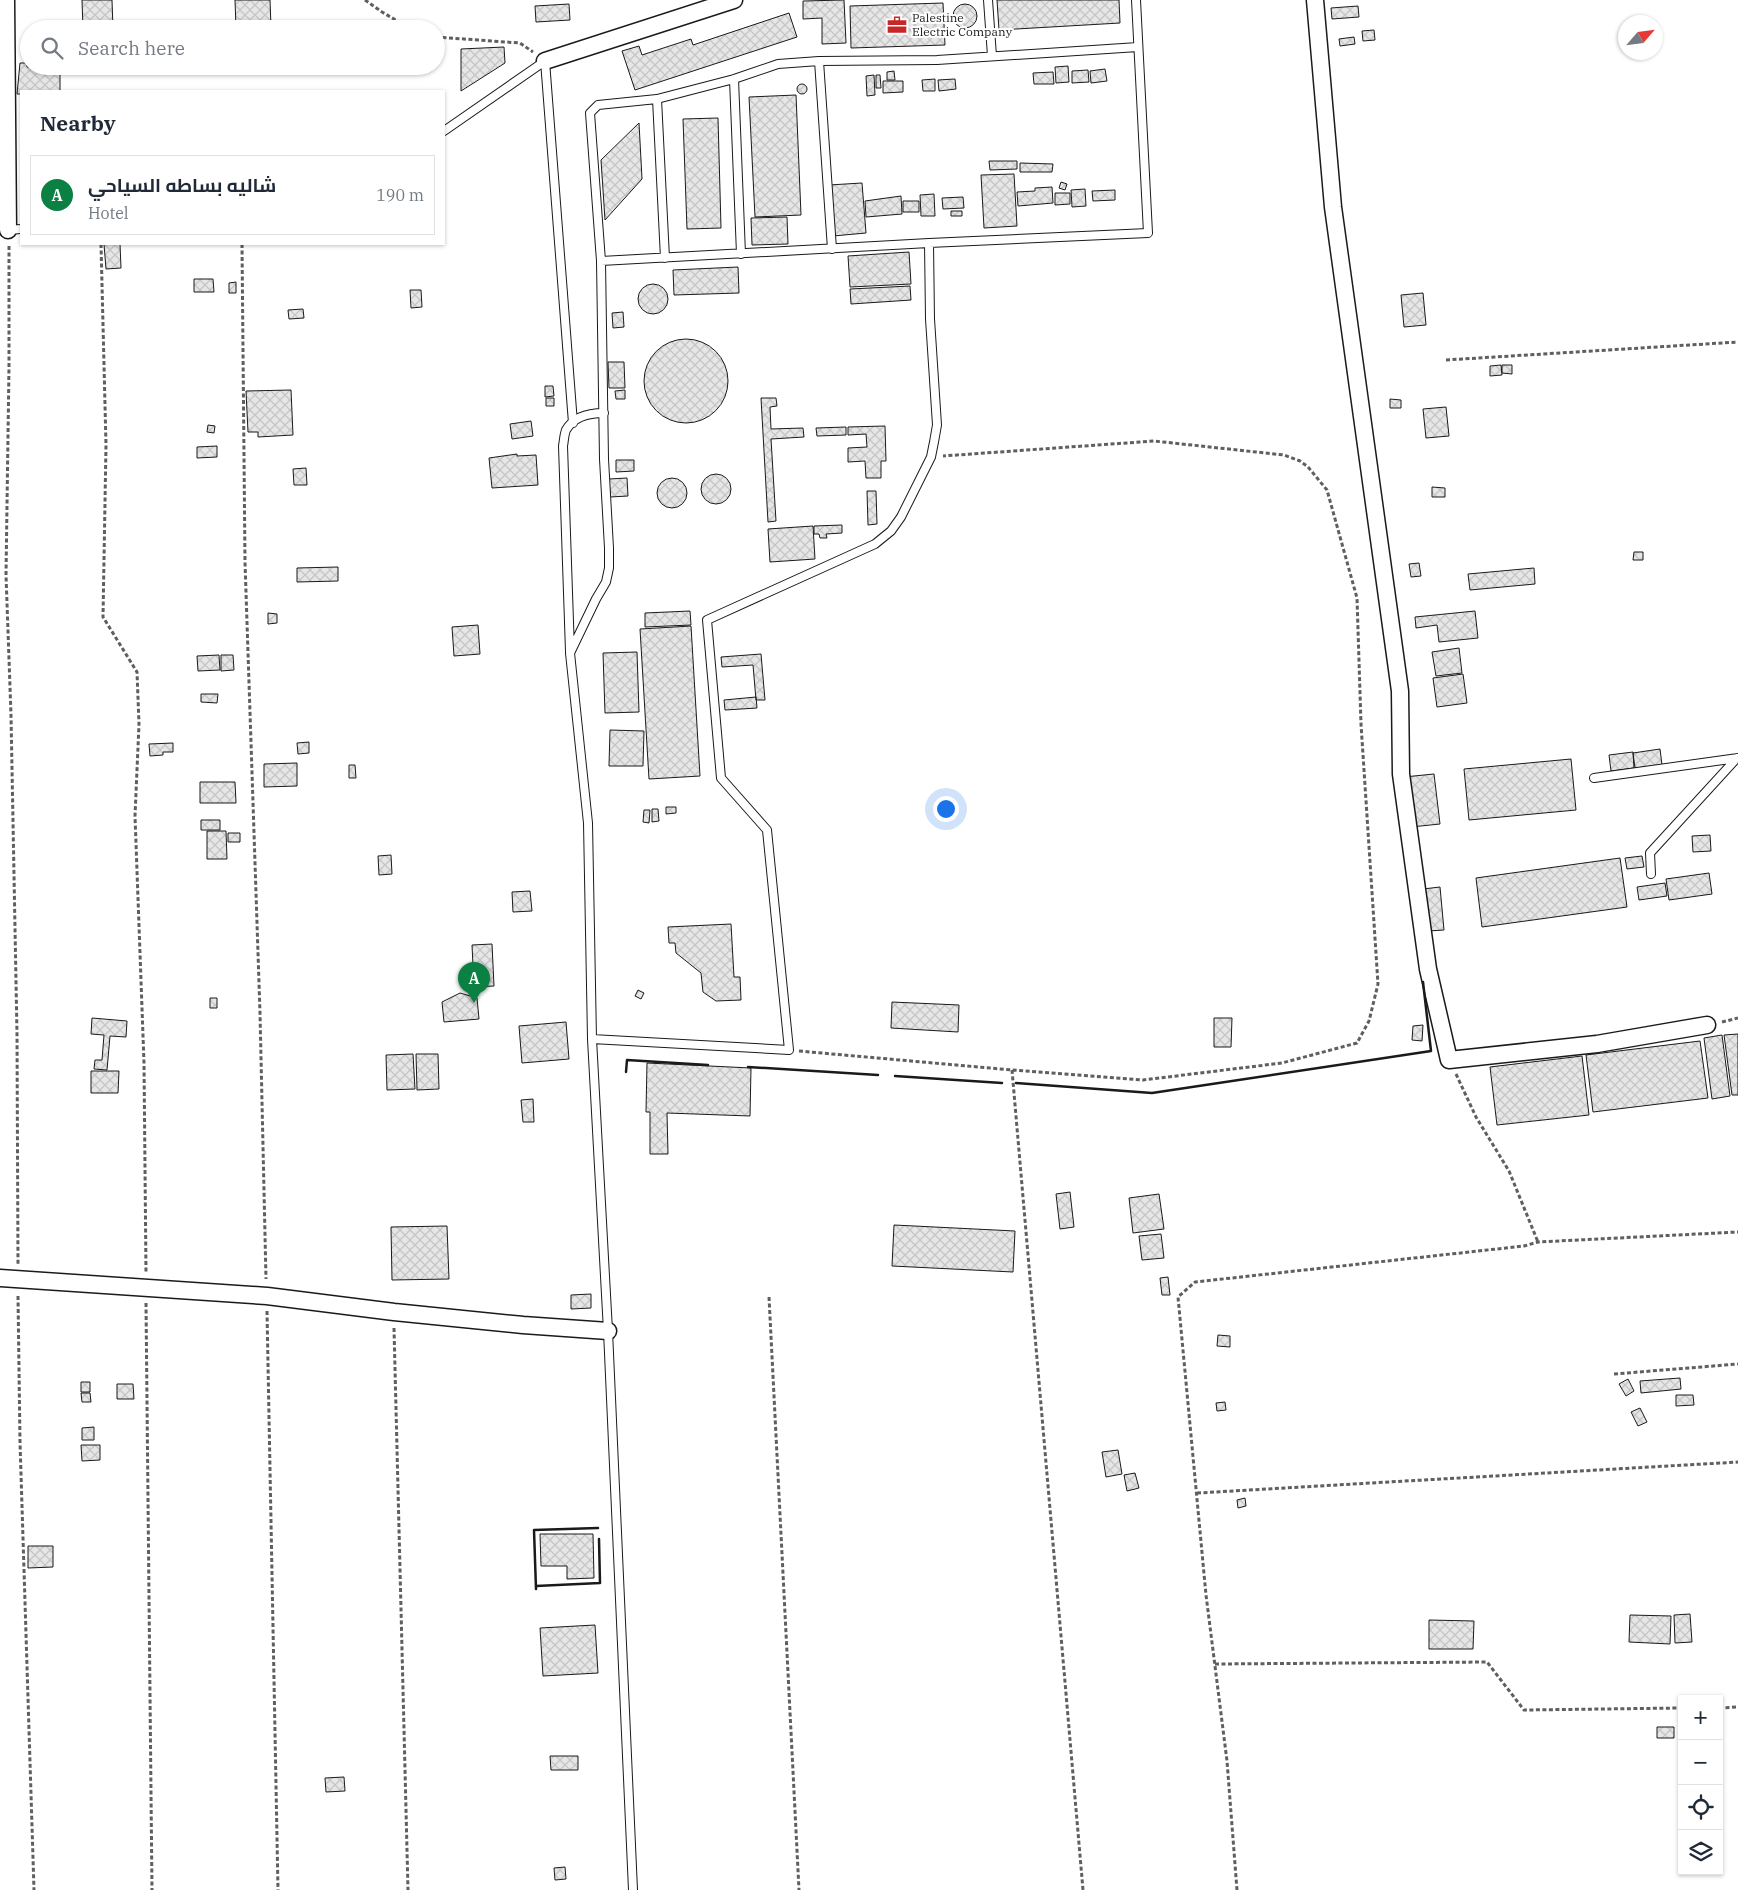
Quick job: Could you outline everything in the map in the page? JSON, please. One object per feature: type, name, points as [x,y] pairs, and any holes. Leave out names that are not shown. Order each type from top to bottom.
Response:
[{"type":"street","points":[[6,0],[10,229]]},
{"type":"street","points":[[545,61],[734,0]]},
{"type":"street","points":[[1315,0],[1333,207],[1400,691],[1401,774],[1428,969],[1449,1060],[1597,1044],[1707,1025]]},
{"type":"street","points":[[0,1278],[267,1296],[394,1312],[608,1331]]},
{"type":"lane","points":[[988,0],[992,56]]},
{"type":"lane","points":[[601,261],[1148,233],[1136,0]]},
{"type":"lane","points":[[570,654],[606,582],[609,568],[604,458],[601,261],[590,113],[598,105],[656,98],[734,79],[778,64],[819,61],[937,60],[1138,47]]},
{"type":"lane","points":[[445,129],[545,61],[573,423]]},
{"type":"lane","points":[[819,61],[832,249]]},
{"type":"lane","points":[[734,79],[741,254]]},
{"type":"lane","points":[[656,98],[665,258]]},
{"type":"lane","points":[[592,1039],[789,1050],[767,830],[721,778],[707,620],[875,544],[891,532],[901,517],[931,457],[936,425],[930,319],[929,243]]},
{"type":"lane","points":[[604,413],[586,414],[573,423],[566,431],[563,446],[570,654],[588,823],[592,1039],[608,1331],[633,1890]]},
{"type":"lane","points":[[1594,778],[1737,758]]},
{"type":"lane","points":[[1651,874],[1650,853],[1737,758]]},
{"type":"path","points":[[365,0],[396,20]]},
{"type":"path","points":[[445,38],[520,43],[545,61]]},
{"type":"path","points":[[10,229],[6,576],[11,716],[17,1024],[20,1442],[34,1890]]},
{"type":"path","points":[[101,245],[106,445],[103,617],[137,672],[139,724],[135,816],[144,1063],[152,1890]]},
{"type":"path","points":[[242,245],[245,562],[260,1004],[278,1890]]},
{"type":"path","points":[[1446,360],[1738,342]]},
{"type":"path","points":[[789,1050],[1143,1080],[1282,1063],[1357,1043],[1369,1021],[1378,984],[1361,724],[1357,598],[1327,490],[1308,466],[1284,455],[1154,440],[931,457]]},
{"type":"path","points":[[1449,1060],[1476,1117],[1509,1171],[1538,1242]]},
{"type":"path","points":[[1012,1070],[1083,1890]]},
{"type":"path","points":[[1237,1890],[1227,1761],[1206,1595],[1178,1297],[1195,1282],[1524,1246],[1538,1242],[1738,1232]]},
{"type":"path","points":[[769,1297],[799,1890]]},
{"type":"path","points":[[394,1312],[408,1890]]},
{"type":"path","points":[[1614,1374],[1738,1364]]},
{"type":"path","points":[[1197,1493],[1738,1462]]},
{"type":"path","points":[[1215,1664],[1487,1662],[1524,1710],[1678,1708]]},
{"type":"path","points":[[1723,1708],[1738,1707]]},
{"type":"building","points":[[82,0],[112,0],[113,20],[83,20]]},
{"type":"building","points":[[235,0],[270,0],[271,20],[236,20]]},
{"type":"building","points":[[844,0],[846,43],[822,44],[822,18],[803,19],[803,1]]},
{"type":"building","points":[[997,0],[1119,0],[1120,23],[999,30]]},
{"type":"building","name":"Palestine Electric Company","points":[[943,3],[945,45],[851,48],[850,6]]},
{"type":"building","points":[[569,4],[570,20],[536,22],[535,6]]},
{"type":"building","points":[[960,4],[970,4],[977,11],[977,21],[970,28],[960,28],[953,21],[953,11]]},
{"type":"building","points":[[1358,6],[1359,17],[1332,19],[1331,8]]},
{"type":"building","points":[[789,13],[797,37],[635,90],[622,51],[639,46],[642,55],[691,39],[693,45]]},
{"type":"building","points":[[1374,30],[1375,40],[1363,41],[1362,31]]},
{"type":"building","points":[[1354,37],[1355,44],[1340,46],[1339,39]]},
{"type":"building","points":[[504,47],[505,63],[461,91],[461,49]]},
{"type":"building","points":[[20,63],[20,75],[60,75],[60,90],[20,90],[20,94],[17,94]]},
{"type":"building","points":[[1068,66],[1069,82],[1056,83],[1055,67]]},
{"type":"building","points":[[1105,69],[1107,81],[1091,83],[1090,71]]},
{"type":"building","points":[[1088,70],[1089,82],[1072,83],[1072,71]]},
{"type":"building","points":[[894,71],[895,80],[887,80],[887,72]]},
{"type":"building","points":[[1053,72],[1054,84],[1034,84],[1033,73]]},
{"type":"building","points":[[874,75],[875,95],[867,96],[866,76]]},
{"type":"building","points":[[876,75],[880,75],[881,88],[876,88]]},
{"type":"building","points":[[935,79],[935,91],[923,91],[922,80]]},
{"type":"building","points":[[955,79],[956,89],[939,91],[938,80]]},
{"type":"building","points":[[883,81],[903,81],[903,92],[883,93]]},
{"type":"building","points":[[800,84],[804,84],[807,89],[806,93],[800,94],[797,91],[797,87]]},
{"type":"building","points":[[796,95],[801,215],[755,217],[749,97]]},
{"type":"building","points":[[718,118],[721,228],[687,229],[683,119]]},
{"type":"building","points":[[639,123],[642,179],[605,220],[601,160]]},
{"type":"building","points":[[989,161],[1017,161],[1017,169],[990,170]]},
{"type":"building","points":[[1020,163],[1053,164],[1052,172],[1020,172]]},
{"type":"building","points":[[1014,174],[1017,226],[984,228],[981,175]]},
{"type":"building","points":[[1061,182],[1067,184],[1065,190],[1059,188]]},
{"type":"building","points":[[862,183],[866,233],[833,236],[829,185]]},
{"type":"building","points":[[1052,187],[1053,203],[1018,206],[1017,192],[1035,191],[1035,188]]},
{"type":"building","points":[[1085,189],[1086,206],[1072,207],[1071,190]]},
{"type":"building","points":[[1115,190],[1115,200],[1093,201],[1092,191]]},
{"type":"building","points":[[1055,193],[1070,193],[1070,204],[1055,205]]},
{"type":"building","points":[[934,194],[935,216],[921,216],[920,195]]},
{"type":"building","points":[[901,196],[902,214],[866,217],[865,201]]},
{"type":"building","points":[[963,197],[964,208],[943,209],[942,198]]},
{"type":"building","points":[[903,201],[919,201],[919,212],[903,212]]},
{"type":"building","points":[[951,211],[962,211],[962,216],[951,216]]},
{"type":"building","points":[[787,217],[788,244],[752,245],[751,218]]},
{"type":"building","points":[[104,245],[120,245],[121,268],[106,269]]},
{"type":"building","points":[[909,252],[911,284],[850,287],[848,256]]},
{"type":"building","points":[[738,267],[739,293],[674,295],[673,270]]},
{"type":"building","points":[[194,279],[213,279],[214,292],[194,292]]},
{"type":"building","points":[[236,282],[236,293],[229,293],[229,283]]},
{"type":"building","points":[[653,284],[664,288],[668,299],[664,310],[653,314],[642,310],[638,299],[642,288]]},
{"type":"building","points":[[910,286],[911,300],[851,304],[850,289]]},
{"type":"building","points":[[410,290],[421,290],[422,307],[411,308]]},
{"type":"building","points":[[1423,293],[1426,325],[1404,327],[1401,295]]},
{"type":"building","points":[[303,309],[304,318],[289,319],[288,310]]},
{"type":"building","points":[[623,312],[624,327],[613,328],[612,313]]},
{"type":"building","points":[[678,339],[694,339],[710,346],[721,357],[728,373],[725,397],[716,411],[710,416],[694,423],[678,423],[662,416],[651,405],[644,389],[644,373],[651,357],[662,346]]},
{"type":"building","points":[[608,362],[624,362],[625,388],[609,388]]},
{"type":"building","points":[[1501,365],[1502,375],[1490,376],[1490,366]]},
{"type":"building","points":[[1502,365],[1512,365],[1512,374],[1502,373]]},
{"type":"building","points":[[545,386],[553,386],[554,396],[545,397]]},
{"type":"building","points":[[291,390],[293,435],[258,437],[258,432],[248,432],[246,391]]},
{"type":"building","points":[[625,390],[625,399],[616,399],[615,391]]},
{"type":"building","points":[[546,398],[554,398],[554,406],[546,406]]},
{"type":"building","points":[[761,398],[776,398],[777,406],[770,407],[771,429],[803,428],[804,437],[771,439],[776,521],[768,522]]},
{"type":"building","points":[[1390,399],[1401,400],[1401,408],[1390,408]]},
{"type":"building","points":[[1446,407],[1449,436],[1426,438],[1423,409]]},
{"type":"building","points":[[531,421],[533,436],[512,439],[510,424]]},
{"type":"building","points":[[208,425],[215,426],[214,433],[207,432]]},
{"type":"building","points":[[885,426],[886,461],[881,461],[881,478],[866,478],[865,461],[848,462],[848,448],[867,447],[866,434],[848,435],[848,427]]},
{"type":"building","points":[[846,427],[846,435],[817,436],[816,428]]},
{"type":"building","points":[[217,446],[217,457],[197,458],[197,447]]},
{"type":"building","points":[[517,454],[517,456],[536,455],[538,485],[492,488],[489,458]]},
{"type":"building","points":[[616,460],[634,460],[634,471],[616,472]]},
{"type":"building","points":[[306,468],[307,485],[294,485],[293,469]]},
{"type":"building","points":[[716,474],[722,475],[730,483],[730,495],[722,503],[716,504],[710,503],[702,495],[701,489],[702,483],[710,475]]},
{"type":"building","points":[[627,478],[628,496],[610,497],[609,479]]},
{"type":"building","points":[[672,478],[683,482],[687,493],[683,504],[672,508],[661,504],[657,493],[661,482]]},
{"type":"building","points":[[1432,487],[1445,488],[1445,497],[1432,497]]},
{"type":"building","points":[[867,491],[876,491],[877,524],[868,525]]},
{"type":"building","points":[[842,525],[842,533],[826,534],[827,538],[820,538],[819,534],[814,534],[814,526]]},
{"type":"building","points":[[813,526],[815,559],[770,562],[768,529]]},
{"type":"building","points":[[1634,552],[1643,552],[1643,560],[1633,560]]},
{"type":"building","points":[[1419,563],[1421,576],[1411,577],[1409,564]]},
{"type":"building","points":[[338,567],[338,581],[297,582],[297,568]]},
{"type":"building","points":[[1534,568],[1535,584],[1470,590],[1468,574]]},
{"type":"building","points":[[690,611],[691,625],[645,627],[645,613]]},
{"type":"building","points":[[1475,611],[1478,638],[1439,642],[1437,625],[1416,628],[1415,617]]},
{"type":"building","points":[[268,613],[277,614],[277,623],[268,624]]},
{"type":"building","points":[[478,625],[480,654],[454,656],[452,627]]},
{"type":"building","points":[[691,626],[700,776],[649,779],[640,629]]},
{"type":"building","points":[[1459,648],[1462,673],[1436,676],[1432,652]]},
{"type":"building","points":[[637,652],[639,712],[605,713],[603,653]]},
{"type":"building","points":[[761,654],[765,700],[756,700],[753,665],[722,667],[721,657]]},
{"type":"building","points":[[219,655],[220,670],[198,671],[197,656]]},
{"type":"building","points":[[221,655],[233,655],[234,670],[221,671]]},
{"type":"building","points":[[1463,674],[1467,703],[1437,707],[1433,678]]},
{"type":"building","points":[[201,694],[218,694],[217,703],[201,702]]},
{"type":"building","points":[[756,697],[757,708],[725,710],[724,700]]},
{"type":"building","points":[[610,730],[644,731],[643,766],[609,766]]},
{"type":"building","points":[[309,742],[309,753],[298,754],[297,743]]},
{"type":"building","points":[[173,743],[173,752],[163,752],[163,755],[150,756],[149,744]]},
{"type":"building","points":[[1660,749],[1662,765],[1635,768],[1633,753]]},
{"type":"building","points":[[1633,752],[1634,768],[1611,771],[1609,755]]},
{"type":"building","points":[[1571,759],[1576,810],[1469,820],[1464,769]]},
{"type":"building","points":[[297,763],[297,786],[264,787],[264,764]]},
{"type":"building","points":[[349,765],[355,765],[356,778],[349,778]]},
{"type":"building","points":[[1434,774],[1440,824],[1411,827],[1404,777]]},
{"type":"building","points":[[200,782],[235,782],[236,803],[200,803]]},
{"type":"building","points":[[666,807],[676,807],[676,813],[666,814]]},
{"type":"building","points":[[652,809],[658,809],[659,821],[652,822]]},
{"type":"building","points":[[644,810],[650,810],[649,823],[643,822]]},
{"type":"building","points":[[201,820],[220,820],[220,830],[201,830]]},
{"type":"building","points":[[207,831],[226,831],[227,859],[207,859]]},
{"type":"building","points":[[228,833],[240,833],[240,842],[228,842]]},
{"type":"building","points":[[1710,835],[1711,851],[1693,852],[1692,836]]},
{"type":"building","points":[[391,855],[392,874],[379,875],[378,856]]},
{"type":"building","points":[[1642,856],[1644,867],[1627,869],[1625,858]]},
{"type":"building","points":[[1620,858],[1627,907],[1482,927],[1476,878]]},
{"type":"building","points":[[1709,873],[1712,894],[1669,900],[1666,879]]},
{"type":"building","points":[[1665,883],[1667,896],[1639,900],[1637,887]]},
{"type":"building","points":[[1440,887],[1444,930],[1428,931],[1423,889]]},
{"type":"building","points":[[530,891],[532,911],[513,912],[512,892]]},
{"type":"building","points":[[731,924],[734,977],[740,977],[741,1000],[716,1001],[703,992],[701,973],[676,953],[675,943],[669,943],[668,927]]},
{"type":"building","points":[[492,944],[494,986],[474,987],[472,945]]},
{"type":"building","points":[[638,990],[644,993],[641,999],[635,996]]},
{"type":"building","points":[[460,993],[477,998],[479,1019],[444,1022],[442,1002]]},
{"type":"building","points":[[210,998],[217,998],[217,1008],[210,1008]]},
{"type":"building","points":[[892,1002],[959,1005],[958,1032],[891,1028]]},
{"type":"building","points":[[92,1018],[127,1021],[126,1037],[110,1036],[107,1070],[94,1069],[95,1060],[102,1060],[104,1035],[91,1034]]},
{"type":"building","points":[[1214,1018],[1232,1018],[1231,1047],[1214,1047]]},
{"type":"building","points":[[566,1022],[569,1059],[522,1063],[519,1026]]},
{"type":"building","points":[[1423,1025],[1422,1041],[1412,1040],[1413,1026]]},
{"type":"building","points":[[1738,1034],[1738,1095],[1732,1095],[1724,1035]]},
{"type":"building","points":[[1722,1035],[1730,1096],[1712,1099],[1704,1038]]},
{"type":"building","points":[[1700,1041],[1708,1098],[1593,1112],[1586,1055]]},
{"type":"building","points":[[413,1054],[415,1089],[387,1090],[386,1055]]},
{"type":"building","points":[[416,1054],[438,1054],[439,1089],[417,1090]]},
{"type":"building","points":[[1582,1056],[1589,1115],[1497,1125],[1490,1067]]},
{"type":"building","points":[[647,1063],[751,1068],[750,1116],[667,1113],[668,1154],[650,1154],[650,1112],[646,1112]]},
{"type":"building","points":[[91,1071],[119,1071],[118,1093],[91,1093]]},
{"type":"building","points":[[533,1099],[534,1122],[523,1122],[521,1100]]},
{"type":"building","points":[[1070,1192],[1074,1227],[1060,1229],[1056,1194]]},
{"type":"building","points":[[1159,1194],[1164,1229],[1133,1233],[1129,1198]]},
{"type":"building","points":[[894,1225],[1015,1231],[1013,1272],[892,1266]]},
{"type":"building","points":[[447,1226],[449,1279],[392,1280],[391,1227]]},
{"type":"building","points":[[1161,1234],[1164,1258],[1142,1260],[1139,1236]]},
{"type":"building","points":[[1168,1277],[1170,1295],[1162,1295],[1160,1278]]},
{"type":"building","points":[[591,1294],[591,1308],[571,1309],[571,1295]]},
{"type":"building","points":[[1218,1335],[1230,1336],[1230,1347],[1217,1346]]},
{"type":"building","points":[[1680,1378],[1681,1389],[1641,1393],[1640,1381]]},
{"type":"building","points":[[1628,1379],[1634,1391],[1626,1396],[1619,1384]]},
{"type":"building","points":[[81,1382],[90,1382],[90,1392],[81,1392]]},
{"type":"building","points":[[117,1384],[133,1384],[134,1399],[117,1399]]},
{"type":"building","points":[[81,1393],[90,1393],[91,1402],[82,1402]]},
{"type":"building","points":[[1676,1395],[1693,1395],[1694,1405],[1676,1406]]},
{"type":"building","points":[[1225,1402],[1226,1410],[1217,1411],[1216,1403]]},
{"type":"building","points":[[1640,1408],[1647,1422],[1638,1426],[1631,1412]]},
{"type":"building","points":[[94,1427],[94,1440],[82,1440],[82,1428]]},
{"type":"building","points":[[81,1445],[100,1445],[100,1460],[82,1461]]},
{"type":"building","points":[[1118,1450],[1122,1474],[1106,1477],[1102,1452]]},
{"type":"building","points":[[1135,1473],[1139,1488],[1127,1491],[1124,1475]]},
{"type":"building","points":[[1245,1498],[1246,1506],[1238,1508],[1237,1500]]},
{"type":"building","points":[[540,1534],[593,1534],[594,1578],[567,1579],[567,1566],[541,1566]]},
{"type":"building","points":[[28,1546],[53,1546],[53,1567],[28,1568]]},
{"type":"building","points":[[1690,1614],[1692,1642],[1675,1643],[1674,1615]]},
{"type":"building","points":[[1630,1615],[1671,1616],[1670,1644],[1629,1642]]},
{"type":"building","points":[[1429,1620],[1474,1621],[1473,1649],[1429,1649]]},
{"type":"building","points":[[595,1625],[598,1673],[543,1676],[540,1628]]},
{"type":"building","points":[[1657,1727],[1674,1727],[1674,1738],[1657,1738]]},
{"type":"building","points":[[550,1756],[578,1756],[578,1770],[551,1770]]},
{"type":"building","points":[[344,1777],[345,1791],[326,1792],[325,1778]]},
{"type":"building","points":[[565,1867],[566,1879],[555,1880],[554,1868]]},
{"type":"wall","points":[[1016,1083],[1152,1093],[1431,1051],[1423,982]]},
{"type":"wall","points":[[626,1072],[627,1060],[708,1065]]},
{"type":"wall","points":[[748,1067],[878,1075]]},
{"type":"wall","points":[[895,1076],[1002,1083]]},
{"type":"wall","points":[[598,1528],[534,1530],[536,1589],[536,1586],[600,1583],[599,1539]]},
{"type":"place","name":"Palestine Electric Company","points":[[897,25]]},
{"type":"place","name":"شاليه بساطه السياحي","points":[[474,1003]]}]
